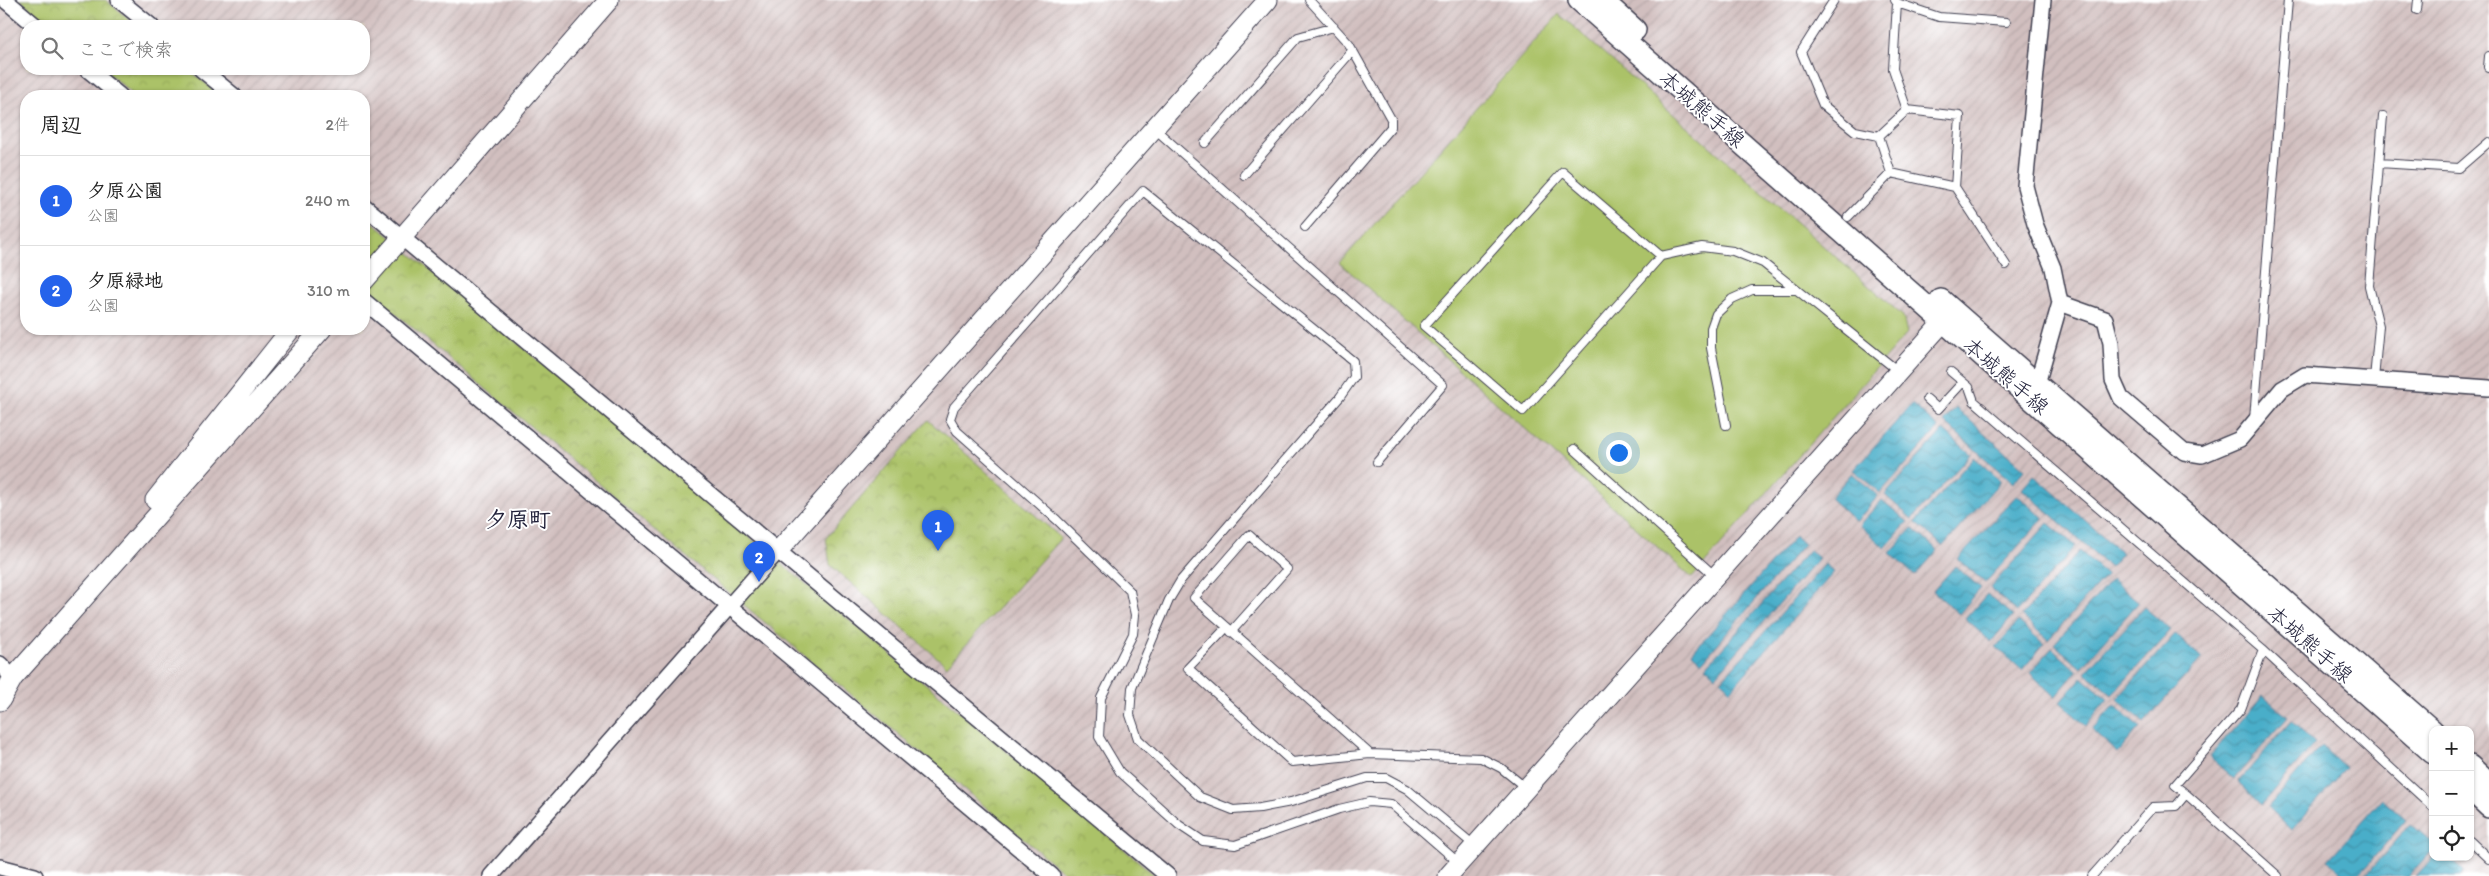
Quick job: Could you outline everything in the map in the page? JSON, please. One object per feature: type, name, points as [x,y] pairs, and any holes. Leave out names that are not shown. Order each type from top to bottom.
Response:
[{"type":"main road","name":"本城熊手線","points":[[1579,0],[1948,316],[2429,749]]},
{"type":"main road","name":"本城熊手線","points":[[1602,0],[1848,217],[1948,316],[2037,384],[2429,727]]},
{"type":"main road","points":[[2474,770],[2489,784]]},
{"type":"main road","points":[[2474,793],[2489,807]]},
{"type":"street","points":[[5,0],[29,20]]},
{"type":"street","points":[[119,0],[143,20]]},
{"type":"street","points":[[370,274],[400,236],[609,0]]},
{"type":"street","points":[[491,876],[730,607],[743,589],[1268,0]]},
{"type":"street","points":[[2037,384],[2060,303],[2053,268],[2035,224],[2025,186],[2042,0]]},
{"type":"street","points":[[94,75],[113,90]]},
{"type":"street","points":[[208,75],[227,90]]},
{"type":"street","points":[[370,211],[1168,876]]},
{"type":"street","points":[[2060,303],[2105,319],[2111,343],[2113,380],[2121,398],[2184,452],[2202,455],[2225,447],[2240,439],[2282,389],[2305,375],[2489,388]]},
{"type":"street","points":[[370,306],[1052,876]]},
{"type":"street","points":[[1454,870],[1948,316]]},
{"type":"street","points":[[0,701],[6,671],[286,335]]},
{"type":"street","points":[[6,671],[316,335]]},
{"type":"street","points":[[0,867],[35,876]]},
{"type":"lane","points":[[1305,227],[1391,127],[1391,119],[1352,51],[1334,26],[1309,0]]},
{"type":"lane","points":[[1834,0],[1801,52],[1823,106],[1855,131],[1879,136]]},
{"type":"lane","points":[[2253,424],[2288,0]]},
{"type":"lane","points":[[2417,10],[2418,0]]},
{"type":"lane","points":[[1907,110],[1893,69],[1896,2],[1939,17],[2006,22]]},
{"type":"lane","points":[[1205,143],[1298,37],[1334,26]]},
{"type":"lane","points":[[1244,175],[1352,51]]},
{"type":"lane","points":[[2488,67],[2489,56]]},
{"type":"lane","points":[[1879,136],[1907,110],[1960,116],[1955,187],[2006,265]]},
{"type":"lane","points":[[2374,379],[2379,326],[2369,286],[2384,116]]},
{"type":"lane","points":[[1154,128],[1443,385],[1377,462]]},
{"type":"lane","points":[[1879,136],[1891,172]]},
{"type":"lane","points":[[2379,162],[2459,168],[2489,142]]},
{"type":"lane","points":[[1661,256],[1563,172],[1424,326],[1523,411],[1661,256],[1702,247],[1733,250],[1763,263],[1898,371]]},
{"type":"lane","points":[[1848,217],[1891,172]]},
{"type":"lane","points":[[1891,172],[1955,187]]},
{"type":"lane","points":[[1454,870],[1391,804],[1369,802],[1339,809],[1235,845],[1203,841],[1179,826],[1120,772],[1100,737],[1101,698],[1133,634],[1135,615],[1130,591],[1057,520],[956,431],[950,419],[954,407],[1143,191],[1353,362],[1354,377],[1340,397],[1177,587],[1169,600],[1132,688],[1130,714],[1138,739],[1200,797],[1232,810],[1290,802],[1367,778],[1386,778],[1406,789],[1475,846]]},
{"type":"lane","points":[[1726,425],[1711,348],[1711,328],[1716,314],[1732,299],[1752,290],[1796,290]]},
{"type":"lane","points":[[1952,372],[1970,388],[1974,401],[2263,650],[2429,803]]},
{"type":"lane","points":[[1927,399],[1938,409],[1963,382]]},
{"type":"lane","points":[[1574,449],[1715,576]]},
{"type":"lane","points":[[1370,754],[1229,630],[1194,598],[1249,535],[1287,568],[1229,630],[1188,668],[1292,762],[1370,754],[1481,758],[1501,768],[1526,788]]},
{"type":"lane","points":[[2263,650],[2241,709],[2175,785],[2278,876]]},
{"type":"lane","points":[[2092,876],[2154,807],[2176,806],[2186,794]]},
{"type":"lane","points":[[2474,845],[2489,858]]},
{"type":"shaded area","points":[[0,0],[2489,0],[2489,876],[0,876]]},
{"type":"green space","points":[[20,0],[106,0],[130,20],[45,20]]},
{"type":"green space","points":[[1559,14],[1903,316],[1907,333],[1692,578],[1340,263]]},
{"type":"green space","points":[[110,75],[195,75],[214,90],[128,90]]},
{"type":"green space","points":[[370,220],[1156,876],[1068,876],[370,292]]},
{"type":"green space","points":[[928,420],[1061,538],[947,666],[830,565],[826,538]]},
{"type":"water","points":[[1912,404],[1939,428],[1880,493],[1853,470]]},
{"type":"water","points":[[1956,408],[2025,469],[2013,483],[1944,422]]},
{"type":"water","points":[[1943,430],[1971,454],[1912,519],[1885,495]]},
{"type":"water","points":[[1974,457],[2001,481],[1943,546],[1915,522]]},
{"type":"water","points":[[1852,473],[1878,496],[1856,522],[1830,498]]},
{"type":"water","points":[[2034,475],[2122,553],[2110,567],[2022,489]]},
{"type":"water","points":[[2017,495],[2044,518],[1985,583],[1958,559]]},
{"type":"water","points":[[1882,500],[1908,522],[1885,548],[1859,525]]},
{"type":"water","points":[[2048,523],[2076,546],[2017,612],[1990,588]]},
{"type":"water","points":[[1912,528],[1938,550],[1915,576],[1890,553]]},
{"type":"water","points":[[1795,536],[1804,544],[1702,662],[1692,653]]},
{"type":"water","points":[[1809,550],[1819,558],[1716,676],[1706,667]]},
{"type":"water","points":[[2080,551],[2107,575],[2048,640],[2021,616]]},
{"type":"water","points":[[1825,564],[1834,572],[1731,690],[1721,681]]},
{"type":"water","points":[[1955,566],[1981,588],[1959,614],[1933,591]]},
{"type":"water","points":[[2112,579],[2139,602],[2081,668],[2054,644]]},
{"type":"water","points":[[1987,594],[2013,616],[1991,642],[1965,619]]},
{"type":"water","points":[[2144,607],[2171,630],[2112,695],[2085,672]]},
{"type":"water","points":[[2018,621],[2044,644],[2022,670],[1996,647]]},
{"type":"water","points":[[2175,634],[2202,658],[2144,723],[2117,699]]},
{"type":"water","points":[[2052,648],[2077,671],[2055,697],[2030,673]]},
{"type":"water","points":[[2082,677],[2108,699],[2086,726],[2060,702]]},
{"type":"water","points":[[2263,696],[2288,717],[2234,779],[2209,757]]},
{"type":"water","points":[[2114,705],[2140,727],[2118,753],[2092,730]]},
{"type":"water","points":[[2291,721],[2315,743],[2262,805],[2238,782]]},
{"type":"water","points":[[2321,746],[2346,768],[2292,830],[2268,807]]},
{"type":"water","points":[[2382,799],[2406,820],[2358,876],[2346,876],[2328,860]]},
{"type":"water","points":[[2411,824],[2429,840],[2429,854],[2409,876],[2365,876]]},
{"type":"water","points":[[2429,861],[2453,861],[2464,871],[2460,876],[2416,876]]},
{"type":"place","name":"夕原公園","points":[[938,551]]},
{"type":"place","name":"夕原緑地","points":[[759,582]]},
{"type":"district","name":"夕原町","points":[[518,519]]}]
